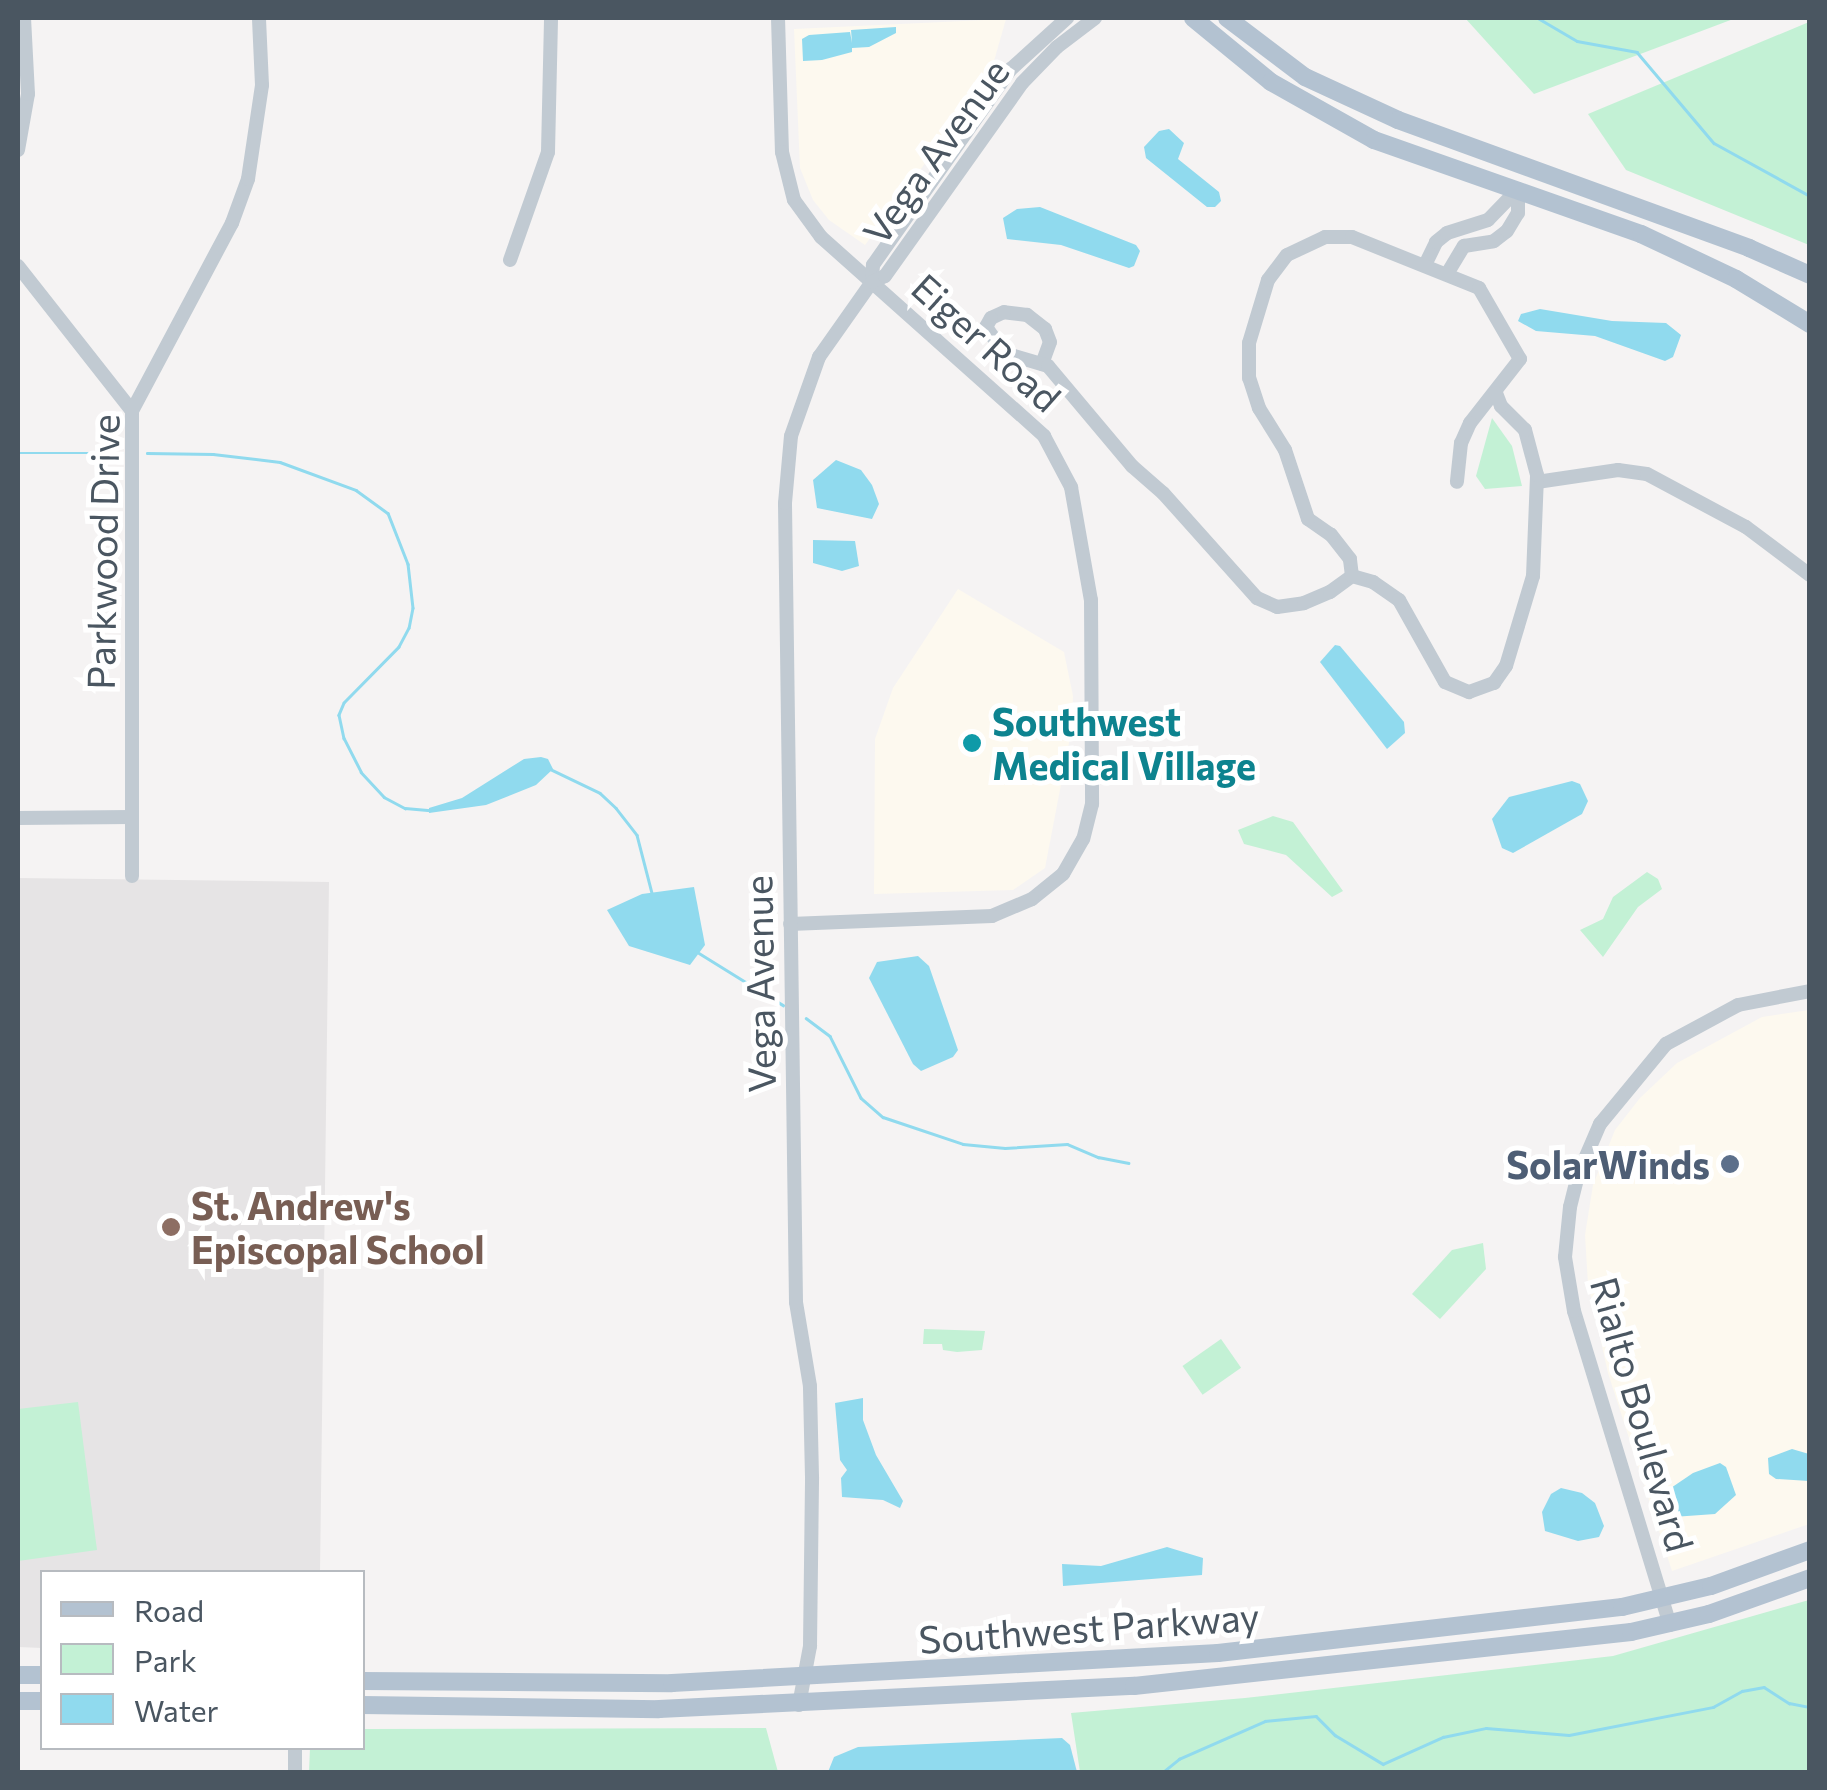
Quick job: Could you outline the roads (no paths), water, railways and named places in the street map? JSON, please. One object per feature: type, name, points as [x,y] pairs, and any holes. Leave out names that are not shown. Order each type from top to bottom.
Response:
[{"type":"main road","points":[[1193,18],[1270,82],[1374,140],[1518,188],[1690,255],[1810,324]]},
{"type":"main road","points":[[1227,18],[1305,77],[1398,120],[1810,275]]},
{"type":"main road","points":[[1518,188],[1530,168]]},
{"type":"main road","name":"Southwest Parkway","points":[[365,1681],[672,1683],[802,1678],[1300,1645],[1576,1614],[1663,1599],[1810,1550]]},
{"type":"main road","name":"Southwest Parkway","points":[[365,1706],[576,1710],[799,1705],[1134,1686],[1583,1640],[1670,1625],[1810,1578]]},
{"type":"street","points":[[18,150],[28,94],[24,18]]},
{"type":"street","name":"Parkwood Drive","points":[[132,876],[132,412],[232,223],[248,179],[262,85],[258,18]]},
{"type":"street","points":[[510,260],[548,152],[551,18]]},
{"type":"street","name":"Eiger Road","points":[[778,18],[782,152],[789,186],[821,237],[1018,408],[1044,436],[1065,470],[1089,571],[1092,804],[1084,839],[1063,874],[1032,899],[978,918],[790,924]]},
{"type":"street","name":"Vega Avenue","points":[[799,1705],[810,1646],[812,1477],[810,1386],[796,1302],[785,480],[796,415],[820,357],[872,282],[874,265],[1011,70],[1067,18]]},
{"type":"street","name":"Vega Avenue","points":[[872,282],[885,276],[1022,83],[1057,47],[1095,18]]},
{"type":"street","points":[[1425,265],[1436,242],[1447,233],[1488,220],[1518,188]]},
{"type":"street","points":[[1447,274],[1464,246],[1494,241],[1507,231],[1518,214],[1518,188]]},
{"type":"street","points":[[1352,576],[1350,560],[1331,535],[1308,519],[1286,450],[1259,408],[1249,378],[1249,343],[1268,280],[1287,255],[1325,236],[1352,237],[1479,288],[1520,359],[1466,433],[1456,482]]},
{"type":"street","points":[[18,266],[132,412]]},
{"type":"street","points":[[1042,364],[1050,342],[1045,328],[1027,315],[1004,312],[991,318],[986,327],[1004,352],[1042,364],[1257,598],[1277,607],[1304,603],[1330,592],[1352,576]]},
{"type":"street","points":[[1352,576],[1373,582],[1399,600],[1445,682],[1469,692],[1494,683],[1506,666],[1533,576],[1537,482],[1525,430],[1501,406],[1496,393]]},
{"type":"street","points":[[1537,482],[1618,470],[1647,474],[1746,527],[1810,574]]},
{"type":"street","points":[[18,818],[131,817]]},
{"type":"street","name":"Rialto Boulevard","points":[[1670,1625],[1574,1311],[1565,1257],[1570,1206],[1578,1174],[1600,1124],[1666,1044],[1738,1005],[1810,991]]},
{"type":"water","points":[[896,27],[896,33],[869,47],[803,61],[802,39],[809,35],[850,32],[852,43],[851,30]]},
{"type":"water","points":[[1169,129],[1184,143],[1178,159],[1219,192],[1221,201],[1215,207],[1207,207],[1146,158],[1144,147],[1159,131]]},
{"type":"water","points":[[1040,207],[1136,245],[1140,251],[1134,266],[1129,268],[1061,245],[1007,239],[1003,218],[1017,209]]},
{"type":"water","points":[[1540,309],[1612,321],[1666,323],[1681,335],[1673,357],[1665,361],[1595,336],[1536,331],[1518,321],[1521,314]]},
{"type":"water","points":[[836,460],[861,470],[872,485],[879,504],[872,519],[817,508],[813,480]]},
{"type":"water","points":[[813,540],[855,541],[859,566],[842,571],[813,563]]},
{"type":"water","points":[[1335,645],[1340,646],[1404,722],[1405,733],[1387,749],[1320,662]]},
{"type":"water","points":[[524,759],[548,759],[553,769],[536,785],[486,805],[429,813],[429,808],[462,798]]},
{"type":"water","points":[[1572,781],[1580,784],[1588,801],[1582,814],[1513,853],[1502,848],[1492,819],[1509,797]]},
{"type":"water","points":[[694,887],[705,945],[690,965],[629,946],[607,910],[642,894]]},
{"type":"water","points":[[918,956],[929,966],[958,1050],[953,1057],[921,1071],[913,1064],[869,978],[877,962]]},
{"type":"water","points":[[863,1398],[863,1420],[876,1455],[903,1501],[900,1508],[883,1500],[842,1497],[841,1478],[847,1470],[840,1460],[835,1403]]},
{"type":"water","points":[[1792,1449],[1809,1454],[1809,1481],[1776,1479],[1769,1474],[1768,1458]]},
{"type":"water","points":[[1720,1463],[1726,1467],[1736,1495],[1715,1514],[1673,1517],[1665,1492],[1693,1473]]},
{"type":"water","points":[[1561,1488],[1582,1493],[1595,1503],[1604,1526],[1599,1537],[1578,1541],[1545,1531],[1542,1512],[1551,1494]]},
{"type":"water","points":[[1167,1547],[1203,1558],[1202,1575],[1063,1586],[1062,1564],[1101,1566]]},
{"type":"water","points":[[1062,1738],[1070,1745],[1077,1772],[828,1772],[834,1757],[858,1747]]},
{"type":"waterway","points":[[1538,18],[1577,41],[1637,52],[1714,143],[1810,196]]},
{"type":"waterway","points":[[18,453],[123,453]]},
{"type":"waterway","points":[[147,453],[213,454],[280,462],[356,490],[388,513],[408,564],[413,608],[409,628],[399,647],[344,703],[339,715],[344,738],[361,772],[384,797],[405,808],[430,810]]},
{"type":"waterway","points":[[550,769],[600,793],[616,808],[637,835],[652,893]]},
{"type":"waterway","points":[[699,953],[783,1005]]},
{"type":"waterway","points":[[806,1018],[830,1036],[861,1098],[883,1117],[963,1144],[1005,1148],[1067,1144],[1098,1157],[1128,1163]]},
{"type":"waterway","points":[[1163,1772],[1179,1759],[1265,1721],[1316,1716],[1335,1735],[1383,1764],[1443,1737],[1486,1728],[1569,1735],[1713,1707],[1742,1691],[1764,1687],[1789,1703],[1810,1707]]},
{"type":"place","name":"Southwest Medical Village","points":[[972,743]]},
{"type":"place","name":"SolarWinds","points":[[1730,1164]]},
{"type":"place","name":"St. Andrew's Episcopal School","points":[[171,1227]]}]
